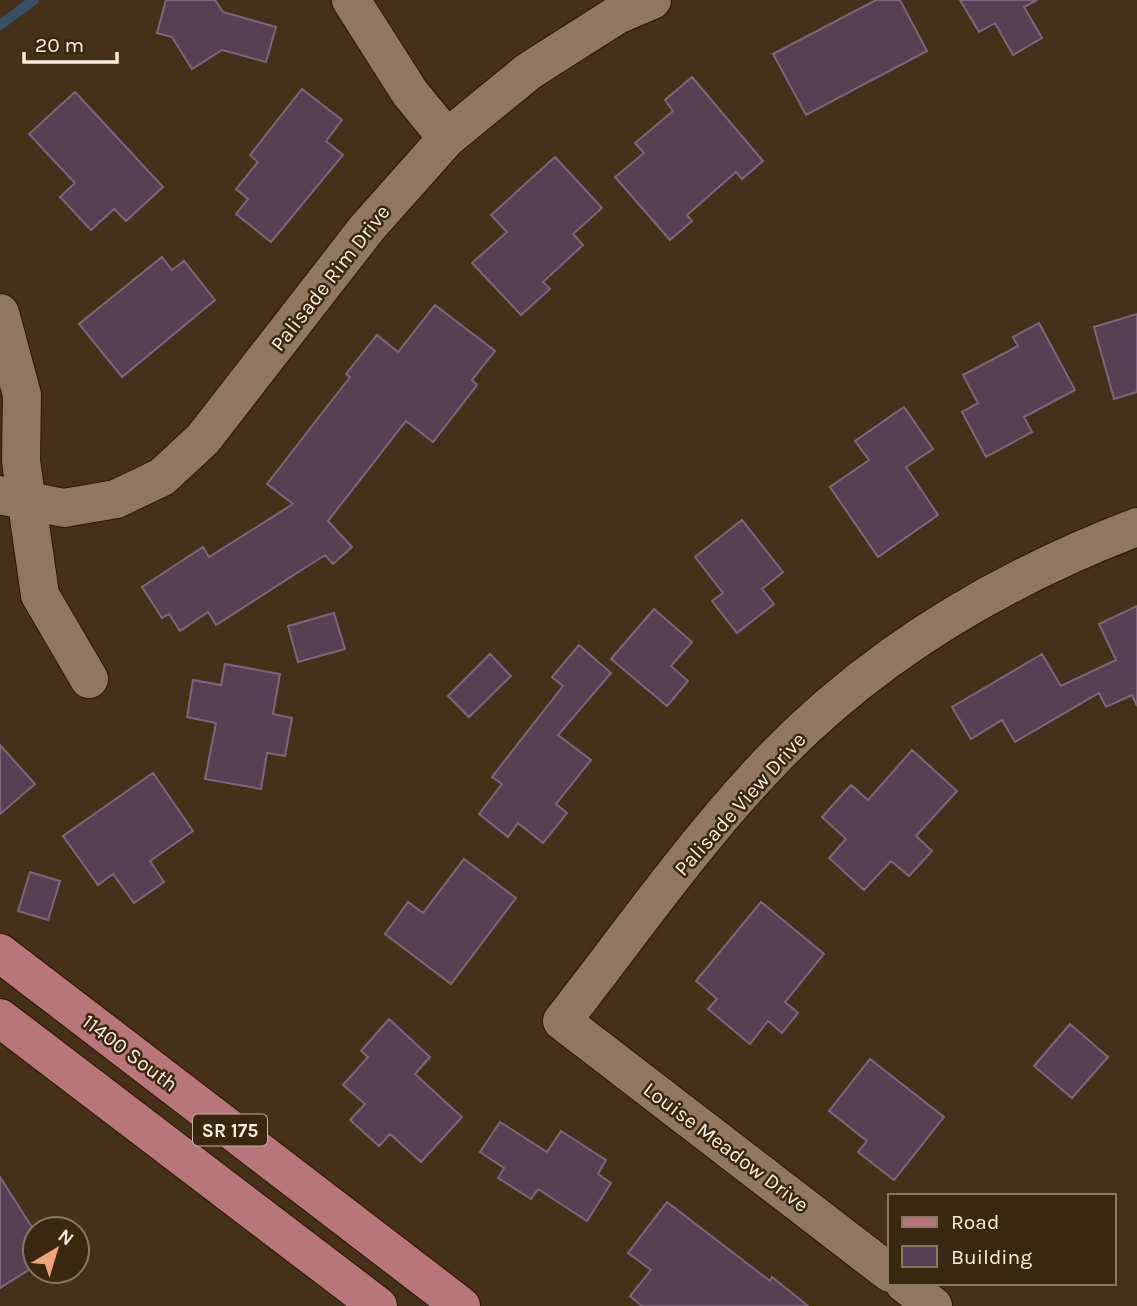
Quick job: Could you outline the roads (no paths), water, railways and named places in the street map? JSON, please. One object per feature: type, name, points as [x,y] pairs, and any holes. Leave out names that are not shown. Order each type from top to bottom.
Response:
[{"type":"main road","name":"11400 South","points":[[0,953],[460,1306]]},
{"type":"main road","name":"SR 175","points":[[0,1018],[378,1306]]},
{"type":"street","points":[[351,0],[410,93],[447,138]]},
{"type":"street","name":"Palisade Rim Drive","points":[[13,498],[64,508],[116,499],[162,477],[184,460],[367,228],[447,138],[529,71],[617,15],[652,0]]},
{"type":"street","points":[[0,313],[22,395],[21,461],[13,498],[40,594],[89,679]]},
{"type":"street","name":"Palisade View Drive","points":[[562,1021],[711,830],[774,758],[844,694],[917,638],[994,592],[1074,551],[1137,527]]},
{"type":"street","name":"Louise Meadow Drive","points":[[562,1021],[888,1271]]},
{"type":"street","points":[[907,1285],[933,1306]]},
{"type":"waterway","points":[[0,25],[34,0]]}]
